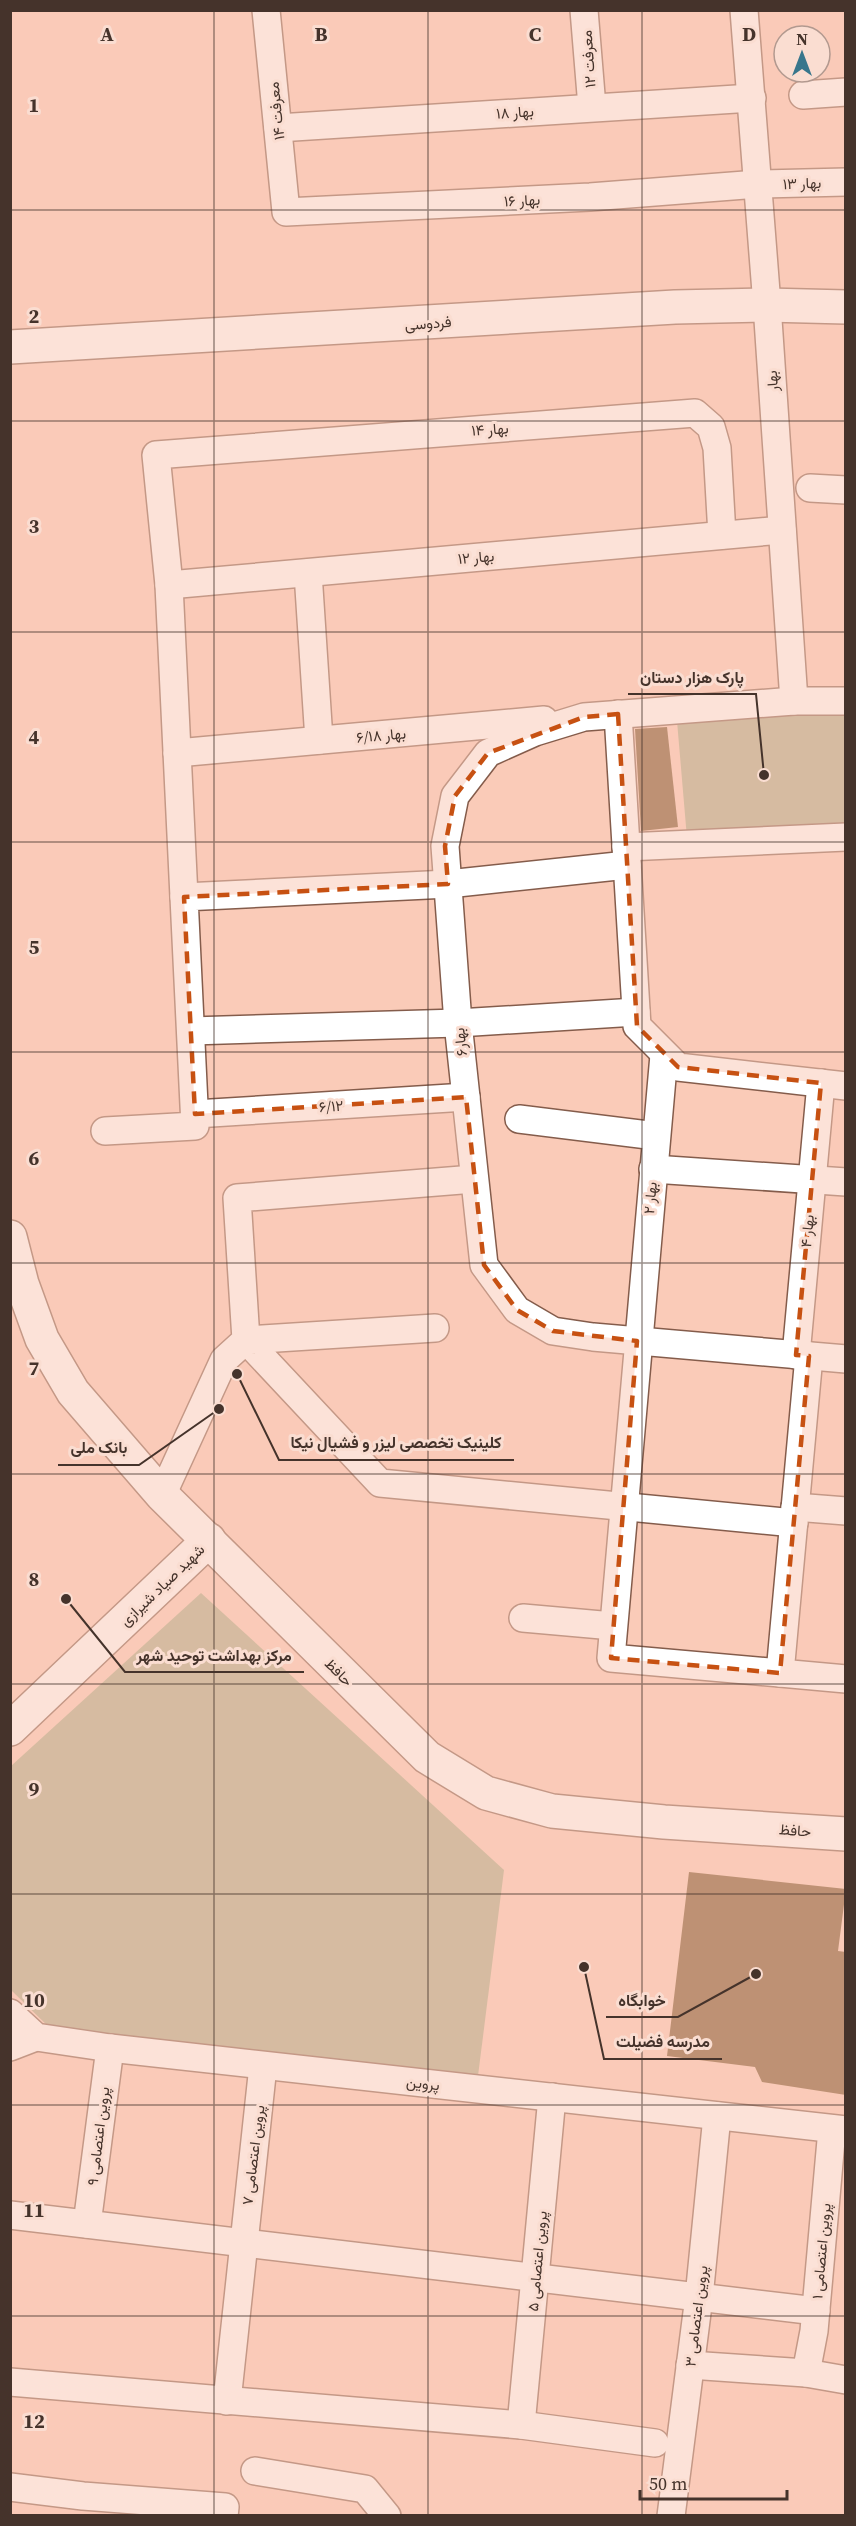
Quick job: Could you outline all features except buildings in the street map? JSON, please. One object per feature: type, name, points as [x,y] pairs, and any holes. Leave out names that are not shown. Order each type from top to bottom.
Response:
[{"type":"main road","name":"فردوسی","points":[[10,347],[675,307],[767,305],[846,308]]},
{"type":"main road","name":"حافظ","points":[[10,1237],[22,1284],[42,1339],[74,1392],[162,1495],[427,1757],[486,1794],[552,1811],[664,1822],[846,1833]]},
{"type":"main road","name":"شهید صیاد شیرازی","points":[[10,1729],[209,1540]]},
{"type":"street","name":"معرفت ۱۴","points":[[266,10],[286,212]]},
{"type":"street","name":"معرفت ۱۲","points":[[584,10],[592,107]]},
{"type":"street","name":"بهار","points":[[744,10],[794,701]]},
{"type":"street","points":[[804,95],[846,92]]},
{"type":"street","name":"بهار ۱۸","points":[[278,128],[752,98]]},
{"type":"street","name":"بهار ۱۳","points":[[758,184],[846,182]]},
{"type":"street","name":"بهار ۱۶","points":[[286,212],[590,197],[758,184]]},
{"type":"street","name":"بهار ۱۴","points":[[169,585],[156,455],[695,413],[711,427],[717,448],[722,535]]},
{"type":"street","points":[[810,488],[846,490]]},
{"type":"street","name":"بهار ۱۲","points":[[169,585],[782,530]]},
{"type":"street","points":[[308,573],[319,740]]},
{"type":"street","points":[[105,1131],[195,1126],[169,585]]},
{"type":"street","points":[[794,701],[846,701]]},
{"type":"street","name":"بهار۶","points":[[794,701],[584,717],[535,732],[488,753],[455,796],[445,846],[458,1023],[484,1265],[517,1310],[553,1331],[637,1341],[846,1359]]},
{"type":"street","points":[[618,714],[637,1026],[678,1067],[829,1092]]},
{"type":"street","name":"بهار ۶/۱۸","points":[[177,753],[584,717]]},
{"type":"street","points":[[184,897],[448,884],[728,841],[846,837]]},
{"type":"street","points":[[191,1031],[458,1023],[636,1012]]},
{"type":"street","name":"بهار ۲","points":[[664,1055],[610,1658],[780,1674]]},
{"type":"street","name":"بهار ۴","points":[[780,1674],[794,1515],[812,1178],[829,1092]]},
{"type":"street","name":"۶/۱۲","points":[[195,1114],[466,1097]]},
{"type":"street","points":[[519,1119],[656,1136]]},
{"type":"street","points":[[653,1169],[846,1182]]},
{"type":"street","points":[[474,1179],[237,1198],[246,1340],[380,1483],[623,1507],[794,1515],[846,1511]]},
{"type":"street","points":[[162,1495],[224,1360],[246,1340],[435,1328]]},
{"type":"street","points":[[523,1618],[613,1626]]},
{"type":"street","points":[[780,1674],[846,1679]]},
{"type":"street","points":[[10,2013],[36,2037],[10,2047]]},
{"type":"street","name":"پروین","points":[[36,2037],[263,2066],[839,2130]]},
{"type":"street","name":"پروین اعتصامی ۹","points":[[87,2224],[110,2048]]},
{"type":"street","name":"پروین اعتصامی ۷","points":[[227,2401],[263,2066]]},
{"type":"street","name":"پروین اعتصامی ۵","points":[[521,2425],[552,2097]]},
{"type":"street","name":"پروین اعتصامی ۳","points":[[671,2516],[699,2297],[717,2116]]},
{"type":"street","name":"پروین اعتصامی ۱","points":[[806,2373],[839,2130]]},
{"type":"street","points":[[10,2215],[816,2311]]},
{"type":"street","points":[[690,2365],[806,2373],[846,2379]]},
{"type":"street","points":[[10,2382],[521,2425],[655,2443]]},
{"type":"street","points":[[255,2471],[365,2489],[387,2516]]},
{"type":"street","points":[[10,2487],[82,2506],[225,2506],[224,2516]]},
{"type":"highlighted area","points":[[618,714],[637,1026],[678,1067],[821,1083],[796,1355],[809,1356],[780,1673],[611,1658],[637,1341],[553,1331],[517,1310],[484,1265],[466,1097],[195,1114],[184,897],[448,884],[445,846],[455,796],[488,753],[584,717]]},
{"type":"shaded area","points":[[803,712],[845,714],[845,832],[687,838],[677,721]]},
{"type":"shaded area","points":[[201,1593],[504,1870],[478,2076],[57,2035],[11,1990],[11,1766]]},
{"type":"place","name":"پارک هزار دستان","points":[[764,775]]},
{"type":"place","name":"کلینیک تخصصی لیزر و فشیال نیکا","points":[[237,1374]]},
{"type":"place","name":"بانک ملی","points":[[219,1409]]},
{"type":"place","name":"مرکز بهداشت توحید شهر","points":[[66,1599]]},
{"type":"place","name":"مدرسه فضیلت","points":[[584,1967]]},
{"type":"place","name":"خوابگاه","points":[[756,1974]]}]
